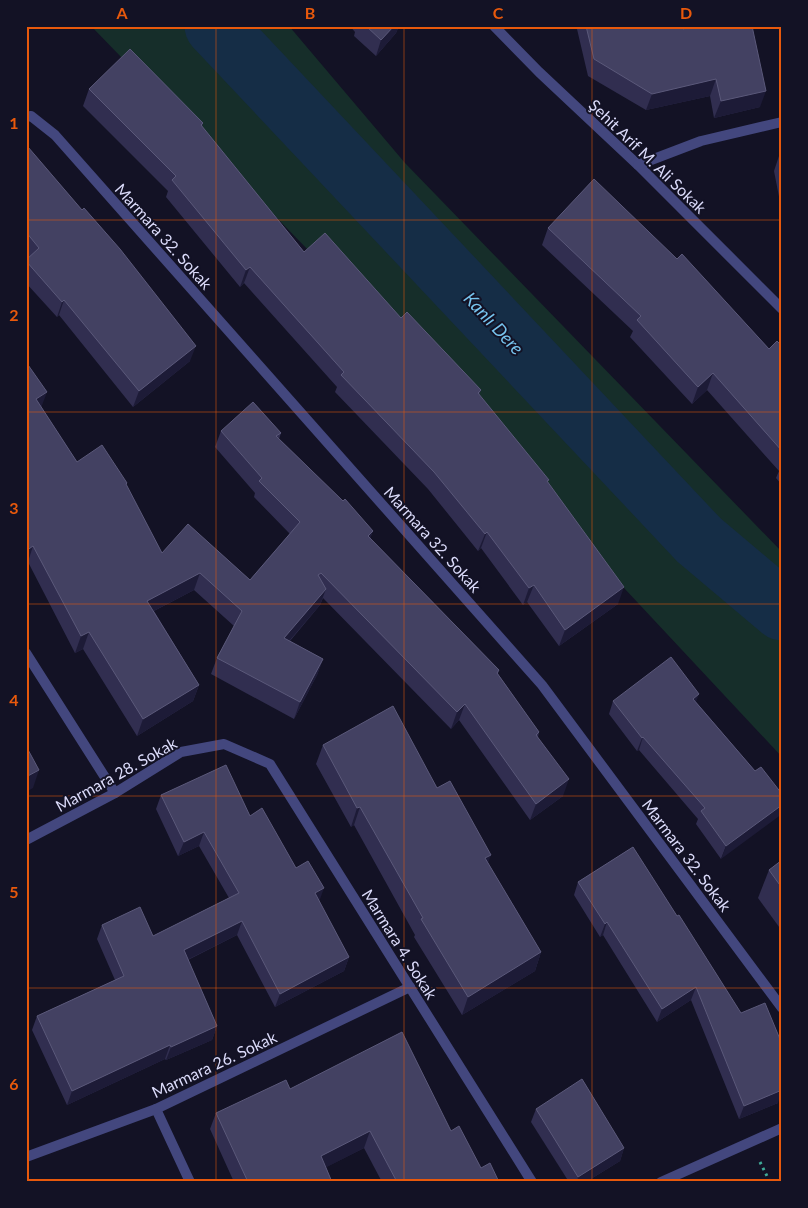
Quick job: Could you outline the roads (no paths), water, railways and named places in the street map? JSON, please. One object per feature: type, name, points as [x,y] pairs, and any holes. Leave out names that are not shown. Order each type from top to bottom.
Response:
[{"type":"street","name":"Şehit Arif M. Ali Sokak","points":[[494,26],[539,72],[638,165],[782,309]]},
{"type":"street","name":"Marmara 32. Sokak","points":[[28,117],[55,135],[542,685],[782,1008]]},
{"type":"street","points":[[638,165],[701,141],[782,122]]},
{"type":"street","points":[[26,653],[115,793]]},
{"type":"street","name":"Marmara 28. Sokak","points":[[26,840],[115,793],[181,752],[224,744]]},
{"type":"street","name":"Marmara 4. Sokak","points":[[224,744],[270,764],[532,1182]]},
{"type":"street","name":"Marmara 26. Sokak","points":[[26,1157],[156,1109],[410,987]]},
{"type":"street","points":[[156,1109],[190,1182]]},
{"type":"street","points":[[661,1182],[782,1128]]},
{"type":"waterway","name":"Kanlı Dere","points":[[215,26],[699,540],[782,610]]}]
